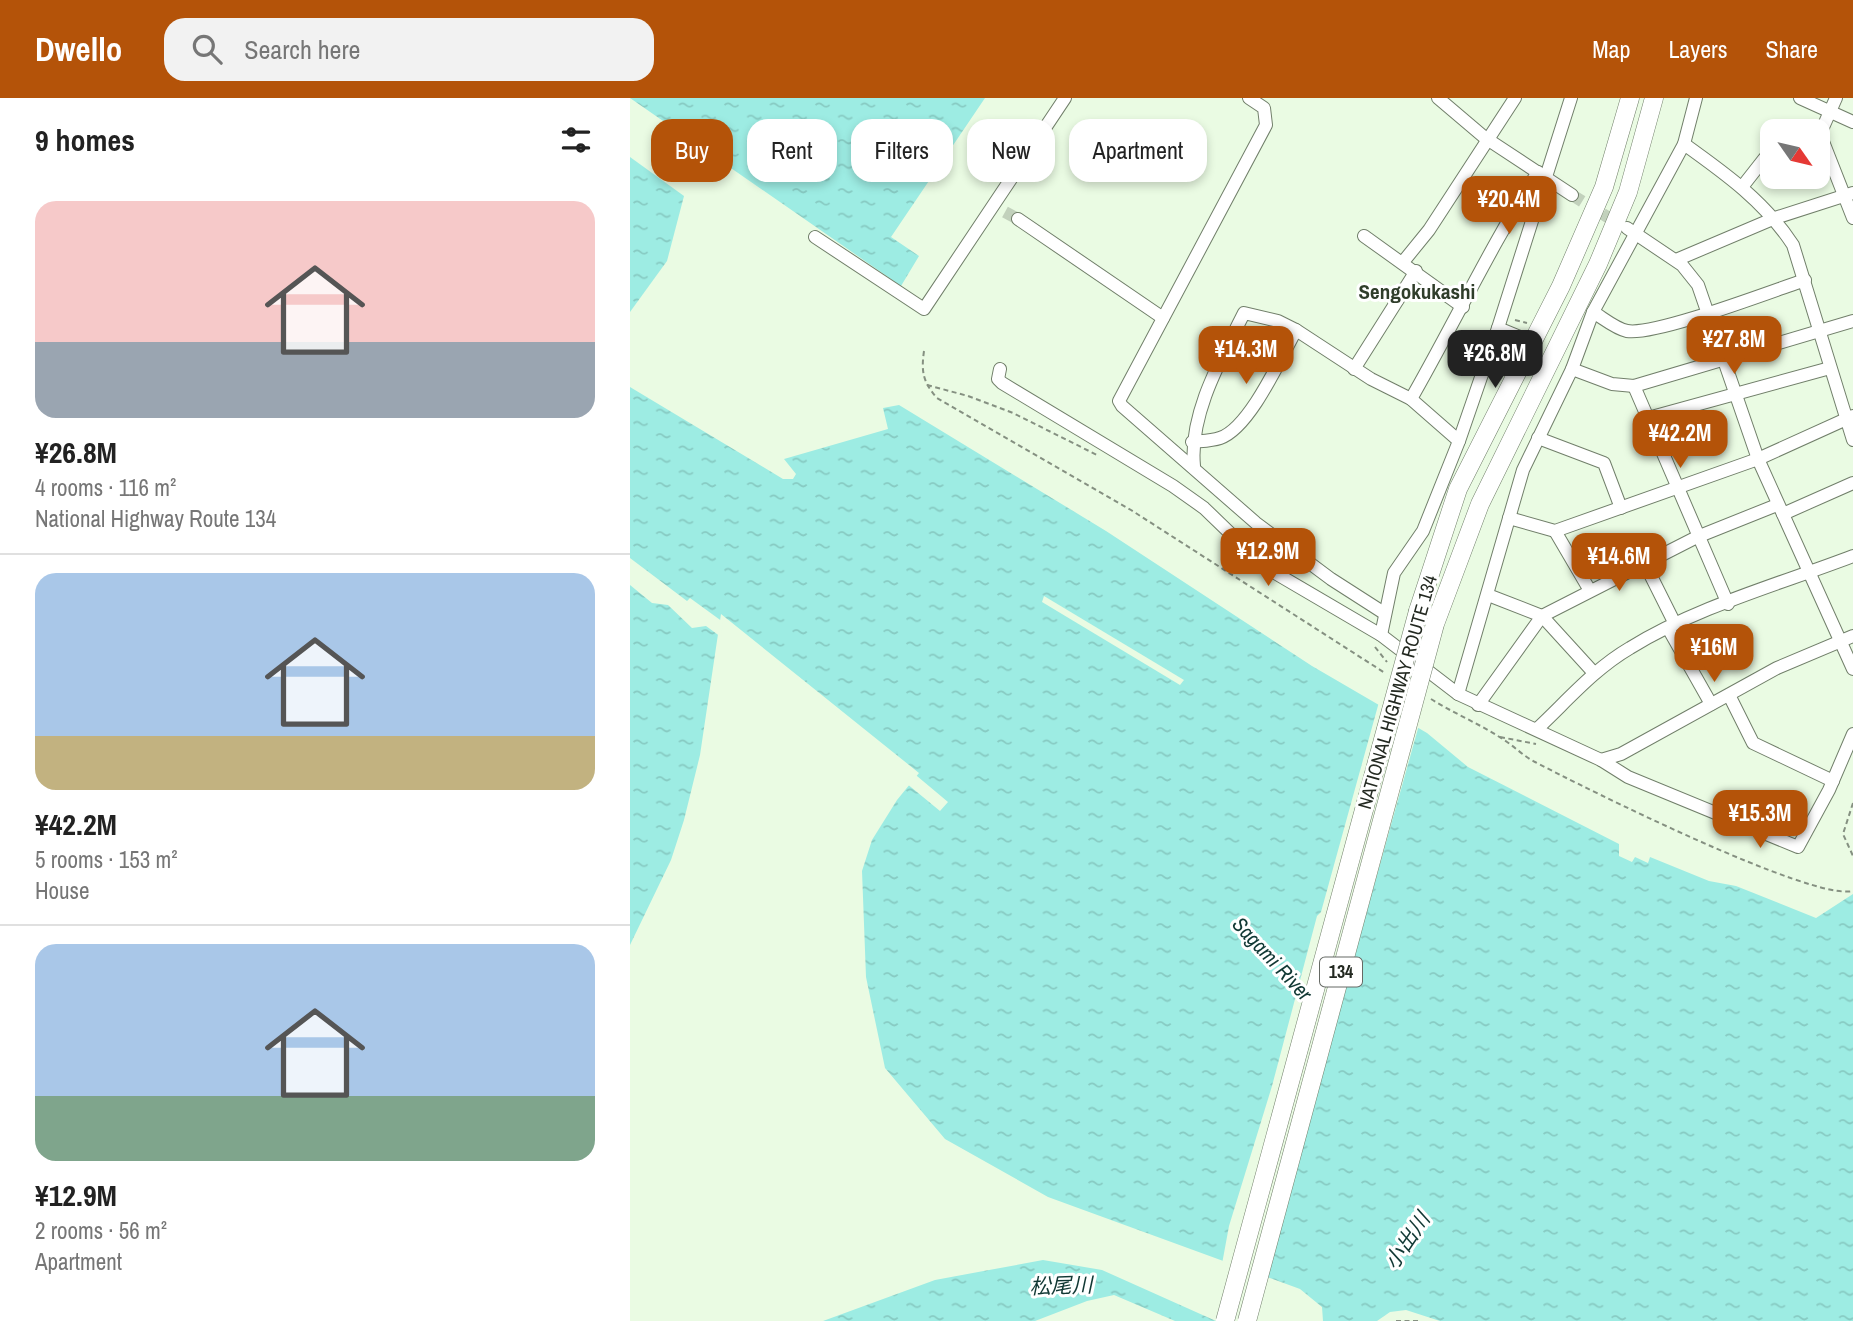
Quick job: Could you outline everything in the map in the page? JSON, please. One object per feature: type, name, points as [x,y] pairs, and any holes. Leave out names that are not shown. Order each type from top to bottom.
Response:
[{"type":"highway","name":"NATIONAL HIGHWAY ROUTE 134","points":[[1225,1321],[1418,611],[1458,489],[1560,286],[1604,187],[1630,98]]},
{"type":"highway","name":"NATIONAL HIGHWAY ROUTE 134","points":[[1247,1321],[1436,624],[1480,504],[1598,264],[1623,204],[1654,98]]},
{"type":"street","points":[[815,237],[924,309],[1065,98]]},
{"type":"street","points":[[1249,98],[1264,108],[1266,125],[1119,401],[1122,407],[1194,466],[1256,523],[1384,613]]},
{"type":"street","points":[[1438,98],[1489,140],[1572,195]]},
{"type":"street","points":[[1403,262],[1489,140],[1515,98]]},
{"type":"street","points":[[1381,635],[1394,573],[1423,531],[1459,441],[1498,328],[1541,174],[1571,98]]},
{"type":"street","points":[[1458,694],[1523,470],[1572,369],[1593,313],[1632,232],[1684,144],[1696,98]]},
{"type":"street","points":[[1800,98],[1853,122]]},
{"type":"street","points":[[1826,119],[1836,98]]},
{"type":"street","points":[[1684,144],[1742,187],[1775,218],[1793,245],[1829,369],[1850,417],[1853,440]]},
{"type":"street","points":[[1830,155],[1850,193],[1853,218]]},
{"type":"street","points":[[1742,187],[1760,164]]},
{"type":"street","points":[[1411,399],[1463,307],[1503,225],[1541,174]]},
{"type":"street","points":[[1676,260],[1775,218],[1850,193]]},
{"type":"street","points":[[994,205],[1006,212]]},
{"type":"street","points":[[1018,219],[1163,318]]},
{"type":"street","points":[[1632,232],[1676,260],[1698,285],[1758,459],[1853,669]]},
{"type":"street","points":[[1364,236],[1463,307]]},
{"type":"street","points":[[1354,369],[1416,271]]},
{"type":"street","points":[[1593,313],[1625,331],[1640,330],[1707,313],[1805,280]]},
{"type":"street","points":[[1194,466],[1192,442],[1222,358],[1244,313],[1279,321],[1296,330],[1354,369],[1411,399],[1459,441]]},
{"type":"street","points":[[1572,369],[1612,384],[1634,386],[1853,321]]},
{"type":"street","points":[[1498,328],[1532,342]]},
{"type":"street","points":[[1192,442],[1221,438],[1239,424],[1263,390],[1296,330]]},
{"type":"street","points":[[1000,369],[998,379],[1002,383],[1204,508],[1265,567],[1381,635],[1458,694],[1601,760],[1628,777],[1798,848],[1833,781],[1853,734]]},
{"type":"street","points":[[1648,418],[1829,369]]},
{"type":"street","points":[[1634,386],[1728,604]]},
{"type":"street","points":[[1509,518],[1555,531],[1758,459],[1850,417]]},
{"type":"street","points":[[1538,438],[1604,463],[1621,508]]},
{"type":"street","points":[[1478,705],[1542,616],[1588,589],[1697,537],[1853,483]]},
{"type":"street","points":[[1555,531],[1588,589]]},
{"type":"street","points":[[1537,729],[1594,673],[1629,648],[1671,626],[1853,556]]},
{"type":"street","points":[[1644,562],[1671,626],[1711,704]]},
{"type":"street","points":[[1308,593],[1319,569]]},
{"type":"street","points":[[1488,595],[1542,616],[1594,673]]},
{"type":"street","points":[[1601,760],[1621,754],[1777,668],[1853,636]]},
{"type":"street","points":[[1730,695],[1754,743],[1833,781]]},
{"type":"path","points":[[1512,313],[1512,318],[1520,322],[1532,322]]},
{"type":"path","points":[[923,351],[921,371],[926,385],[937,398],[1130,510],[1391,676]]},
{"type":"path","points":[[926,385],[968,396],[1013,413],[1098,457],[1114,451]]},
{"type":"path","points":[[1361,624],[1376,649],[1393,668]]},
{"type":"path","points":[[1428,698],[1499,737],[1532,761],[1718,848],[1830,892],[1853,891]]},
{"type":"path","points":[[1853,803],[1843,834],[1853,856]]},
{"type":"path","points":[[1396,1321],[1418,1321]]},
{"type":"water","points":[[630,98],[985,98],[971,119],[967,119],[967,125],[953,145],[953,119],[851,119],[851,182],[928,182],[891,237],[919,256],[901,286],[751,182],[837,182],[837,119],[747,119],[747,179],[733,169],[733,119],[660,119]]},
{"type":"water","points":[[630,157],[651,172],[651,182],[665,182],[684,196],[667,261],[630,312]]},
{"type":"water","points":[[630,387],[783,479],[793,479],[796,474],[784,459],[888,429],[883,408],[899,405],[1106,531],[1312,666],[1427,733],[1468,767],[1619,844],[1619,856],[1632,862],[1635,857],[1648,863],[1650,857],[1709,881],[1736,886],[1816,918],[1853,894],[1853,1321],[1440,1321],[1406,1310],[1390,1312],[1377,1321],[1323,1321],[1322,1307],[1300,1289],[1048,1197],[945,1139],[885,1068],[866,977],[862,871],[872,840],[897,800],[919,773],[721,614],[700,755],[684,820],[671,860],[630,945]]},
{"type":"water","name":"松尾川","points":[[1043,1260],[1102,1270],[1216,1321],[1175,1321],[1114,1295],[1087,1301],[1035,1321],[823,1321],[935,1280]]},
{"type":"pier","points":[[630,558],[687,601],[690,598],[723,622],[721,637],[706,626],[692,628],[668,605],[652,603],[630,585]]},
{"type":"pier","points":[[1044,596],[1184,680],[1180,685],[1042,602]]},
{"type":"pier","points":[[748,640],[800,678],[948,802],[940,811],[906,783],[914,774]]},
{"type":"pier","points":[[1379,702],[1419,725],[1264,1279],[1222,1264],[1229,1226],[1272,1086],[1317,916],[1321,912]]},
{"type":"tunnel","points":[[1572,195],[1622,226]]},
{"type":"tunnel","points":[[1005,212],[1018,219]]},
{"type":"district","name":"Sengokukashi","points":[[1417,292]]},
{"type":"water label","name":"Sagami River","points":[[1272,959]]},
{"type":"water label","name":"小出川","points":[[1407,1241]]}]
